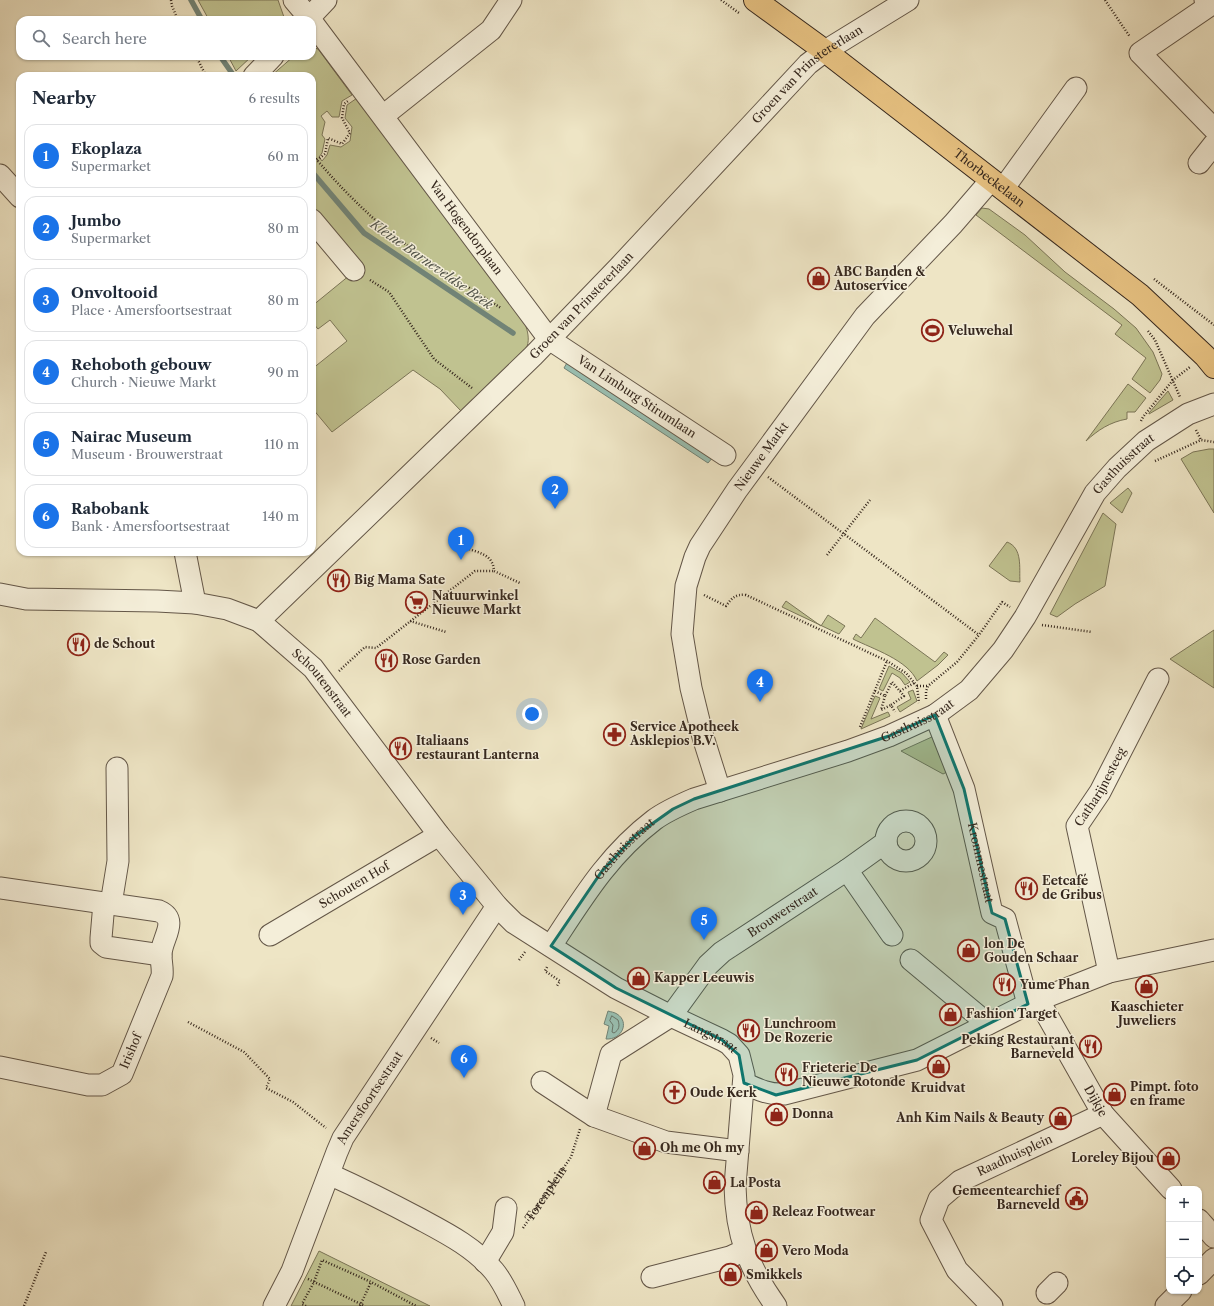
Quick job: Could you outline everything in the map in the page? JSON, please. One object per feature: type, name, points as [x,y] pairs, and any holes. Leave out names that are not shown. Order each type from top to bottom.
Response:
[{"type":"main road","name":"Thorbeckelaan","points":[[755,0],[825,51],[1140,295],[1205,356],[1214,367]]},
{"type":"street","name":"Van Hogendorplaan","points":[[294,0],[307,16]]},
{"type":"street","points":[[313,16],[326,0]]},
{"type":"street","points":[[383,116],[491,30],[511,0]]},
{"type":"street","name":"Groen van Prinstererlaan","points":[[259,621],[487,401],[549,339],[808,64],[825,51],[908,0]]},
{"type":"street","points":[[1205,0],[1209,6],[1140,53],[1214,129]]},
{"type":"street","name":"Van Hogendorplaan","points":[[316,28],[549,339]]},
{"type":"street","points":[[258,72],[269,60]]},
{"type":"street","name":"Nieuwe Markt","points":[[720,791],[703,737],[691,688],[682,634],[686,586],[700,546],[754,466],[865,316],[953,224],[997,185],[1076,88]]},
{"type":"street","points":[[1199,163],[1214,144]]},
{"type":"street","points":[[0,176],[16,193]]},
{"type":"street","points":[[316,225],[354,270]]},
{"type":"street","name":"Van Limburg Stirumlaan","points":[[549,339],[724,455]]},
{"type":"street","name":"Gasthuisstraat","points":[[551,946],[602,871],[618,852],[654,820],[672,808],[694,798],[851,750],[912,727],[927,710],[969,690],[1003,650],[1025,617],[1095,493],[1126,458],[1146,441],[1188,414],[1214,404]]},
{"type":"street","points":[[186,556],[195,604]]},
{"type":"street","name":"Schoutenstraat","points":[[0,594],[26,599],[158,601],[195,604],[227,609],[259,621],[313,668],[439,835],[497,906],[514,923],[551,946]]},
{"type":"street","name":"Catharijnesteeg","points":[[1109,972],[1077,826],[1100,792],[1158,678]]},
{"type":"street","name":"Krommestraat","points":[[927,710],[964,789],[992,913],[1006,919],[1033,1003]]},
{"type":"street","points":[[117,768],[118,861],[100,938],[106,947],[161,955]]},
{"type":"street","name":"Schouten Hof","points":[[270,935],[439,835]]},
{"type":"street","name":"Brouwerstraat","points":[[671,1016],[715,957],[847,870],[886,842]]},
{"type":"street","points":[[847,870],[892,935]]},
{"type":"street","name":"Irishof","points":[[0,888],[159,911],[169,917],[169,923],[161,955],[163,963],[162,976],[122,1074],[102,1084],[88,1085],[0,1067]]},
{"type":"street","name":"Amersfoortsestraat","points":[[274,1306],[292,1271],[343,1138],[497,906]]},
{"type":"street","name":"Langstraat","points":[[551,946],[616,988],[729,1044],[738,1055],[741,1062],[744,1083],[735,1186],[740,1234],[753,1270],[776,1306]]},
{"type":"street","points":[[744,1083],[776,1095],[917,1060],[1033,1003],[1109,972],[1214,950]]},
{"type":"street","points":[[912,960],[988,1024]]},
{"type":"street","name":"Dijkje","points":[[1033,1003],[1103,1114],[1168,1186]]},
{"type":"street","points":[[590,1114],[612,1054],[671,1016]]},
{"type":"street","points":[[542,1082],[590,1114],[666,1142],[738,1151]]},
{"type":"street","name":"Raadhuisplein","points":[[992,1306],[957,1270],[931,1220],[939,1199],[960,1181],[1103,1114]]},
{"type":"street","points":[[329,1174],[380,1198],[454,1238],[480,1258],[502,1282],[514,1306]]},
{"type":"street","points":[[480,1258],[503,1232],[506,1208]]},
{"type":"street","points":[[1201,1222],[1214,1237]]},
{"type":"street","points":[[652,1277],[730,1258],[745,1250]]},
{"type":"street","points":[[1202,1271],[1214,1259]]},
{"type":"street","points":[[1166,1306],[1178,1294]]},
{"type":"path","points":[[171,0],[176,16]]},
{"type":"path","points":[[1105,0],[1140,53]]},
{"type":"path","points":[[198,60],[204,72]]},
{"type":"path","points":[[363,90],[344,104],[342,118],[350,133],[342,144],[328,138],[324,154],[317,160],[370,214],[396,237],[515,317],[528,310]]},
{"type":"path","points":[[354,270],[389,292],[434,359],[487,401]]},
{"type":"path","points":[[1126,458],[1150,463],[1201,440],[1214,442]]},
{"type":"path","points":[[754,466],[980,635]]},
{"type":"path","points":[[827,555],[870,500]]},
{"type":"path","points":[[450,535],[463,546],[486,555],[494,565],[494,571]]},
{"type":"path","points":[[325,684],[364,647],[376,648],[475,571],[494,571],[520,583]]},
{"type":"path","points":[[686,586],[726,606],[734,596],[740,594],[746,595],[887,661],[906,673],[916,685],[927,710]]},
{"type":"path","points":[[410,621],[446,632]]},
{"type":"path","points":[[851,750],[887,661]]},
{"type":"path","points":[[892,682],[904,696],[881,710],[885,696],[892,682]]},
{"type":"path","points":[[900,691],[916,685],[928,686]]},
{"type":"path","points":[[875,691],[885,696]]},
{"type":"path","points":[[891,704],[897,716],[905,712],[912,727]]},
{"type":"path","points":[[519,960],[528,948]]},
{"type":"path","points":[[188,1022],[244,1052],[270,1079],[266,1088],[292,1102],[332,1133],[343,1138]]},
{"type":"path","name":"Torenplein","points":[[520,1233],[571,1157],[590,1114]]},
{"type":"path","points":[[24,1306],[46,1252]]},
{"type":"path","points":[[306,1306],[302,1304],[314,1282],[322,1260],[371,1282],[416,1306]]},
{"type":"path","points":[[292,1271],[365,1306]]},
{"type":"path","points":[[361,1305],[371,1282]]},
{"type":"highlighted area","points":[[935,715],[964,789],[992,913],[1005,919],[1028,1004],[917,1060],[776,1095],[744,1083],[739,1055],[722,1040],[616,988],[551,946],[602,871],[635,836],[673,809],[694,799],[889,736]]},
{"type":"green space","points":[[198,0],[278,0],[284,16],[207,16]]},
{"type":"green space","points":[[316,48],[318,49],[352,95],[342,101],[339,117],[332,117],[327,111],[321,116],[325,122],[322,135],[325,139],[322,153],[319,157],[322,161],[327,155],[330,145],[341,147],[350,141],[352,127],[345,118],[347,105],[360,96],[516,304],[524,320],[527,332],[528,344],[526,349],[461,411],[440,389],[413,370],[332,432],[316,413],[316,366],[347,341],[330,320],[318,329],[316,327],[316,303],[361,266],[316,210],[316,72],[276,72],[289,60],[316,60]]},
{"type":"green space","points":[[230,60],[248,60],[236,71]]},
{"type":"green space","points":[[982,208],[989,209],[1025,235],[1065,272],[1114,309],[1136,328],[1153,352],[1162,374],[1160,380],[1150,393],[1132,379],[1146,358],[1115,334],[1122,325],[976,215]]},
{"type":"green space","points":[[1128,384],[1146,398],[1135,412],[1127,412],[1127,419],[1115,422],[1105,427],[1086,441]]},
{"type":"green space","points":[[1168,391],[1173,400],[1149,414],[1149,413]]},
{"type":"green space","points":[[1214,449],[1214,513],[1181,459],[1193,452]]},
{"type":"green space","points":[[1128,488],[1132,493],[1122,513],[1110,503]]},
{"type":"green space","points":[[1103,513],[1116,524],[1105,586],[1057,617],[1050,614]]},
{"type":"green space","points":[[1007,542],[1016,549],[1018,554],[1020,565],[1020,582],[1010,581],[989,566]]},
{"type":"green space","points":[[786,601],[819,624],[782,607]]},
{"type":"green space","points":[[828,615],[845,626],[839,634],[821,626]]},
{"type":"green space","points":[[875,618],[935,662],[944,652],[948,655],[938,665],[917,681],[906,667],[898,661],[853,639],[856,634],[861,638]]},
{"type":"green space","points":[[1214,630],[1214,688],[1170,659]]},
{"type":"green space","points":[[889,666],[902,673],[910,682],[905,685],[900,678],[892,673],[883,691],[879,689]]},
{"type":"green space","points":[[913,690],[917,701],[900,712],[897,707],[911,699],[908,692]]},
{"type":"green space","points":[[875,696],[880,698],[871,719],[888,712],[890,716],[861,729]]},
{"type":"green space","points":[[934,736],[949,771],[943,774],[901,751]]},
{"type":"green space","points":[[319,1251],[430,1306],[291,1306]]},
{"type":"water","points":[[568,361],[714,456],[708,463],[564,368]]},
{"type":"water","points":[[608,1011],[616,1013],[623,1021],[620,1034],[612,1039],[606,1039],[609,1026],[604,1024]]},
{"type":"waterway","name":"Kleine Barneveldse Beek","points":[[191,0],[200,16]]},
{"type":"waterway","name":"Kleine Barneveldse Beek","points":[[223,60],[231,72]]},
{"type":"waterway","name":"Kleine Barneveldse Beek","points":[[316,177],[364,233],[513,333]]},
{"type":"place","name":"ABC Banden & Autoservice","points":[[819,279]]},
{"type":"place","name":"Veluwehal","points":[[933,331]]},
{"type":"place","name":"Jumbo","points":[[555,509]]},
{"type":"place","name":"Ekoplaza","points":[[461,560]]},
{"type":"place","name":"Big Mama Sate","points":[[339,580]]},
{"type":"place","name":"Natuurwinkel Nieuwe Markt","points":[[417,603]]},
{"type":"place","name":"de Schout","points":[[78,644]]},
{"type":"place","name":"Rose Garden","points":[[386,660]]},
{"type":"place","name":"Rehoboth gebouw","points":[[760,702]]},
{"type":"place","name":"Service Apotheek Asklepios B.V.","points":[[614,734]]},
{"type":"place","name":"Italiaans restaurant Lanterna","points":[[401,748]]},
{"type":"place","name":"Eetcafé de Gribus","points":[[1026,888]]},
{"type":"place","name":"Onvoltooid","points":[[463,915]]},
{"type":"place","name":"Nairac Museum","points":[[704,940]]},
{"type":"place","name":"lon De Gouden Schaar","points":[[968,951]]},
{"type":"place","name":"Kapper Leeuwis","points":[[639,978]]},
{"type":"place","name":"Yume Phan","points":[[1005,985]]},
{"type":"place","name":"Kaaschieter Juweliers","points":[[1147,986]]},
{"type":"place","name":"Fashion Target","points":[[951,1014]]},
{"type":"place","name":"Lunchroom De Rozerie","points":[[749,1031]]},
{"type":"place","name":"Peking Restaurant Barneveld","points":[[1090,1047]]},
{"type":"place","name":"Kruidvat","points":[[938,1067]]},
{"type":"place","name":"Frieterie De Nieuwe Rotonde","points":[[786,1075]]},
{"type":"place","name":"Rabobank","points":[[464,1078]]},
{"type":"place","name":"Oude Kerk","points":[[675,1093]]},
{"type":"place","name":"Pimpt. foto en frame","points":[[1115,1094]]},
{"type":"place","name":"Donna","points":[[776,1114]]},
{"type":"place","name":"Anh Kim Nails & Beauty","points":[[1060,1118]]},
{"type":"place","name":"Oh me Oh my","points":[[645,1148]]},
{"type":"place","name":"Loreley Bijou","points":[[1169,1158]]},
{"type":"place","name":"La Posta","points":[[714,1183]]},
{"type":"place","name":"Gemeentearchief Barneveld","points":[[1076,1198]]},
{"type":"place","name":"Releaz Footwear","points":[[756,1212]]},
{"type":"place","name":"Vero Moda","points":[[767,1251]]},
{"type":"place","name":"Smikkels","points":[[731,1275]]}]
